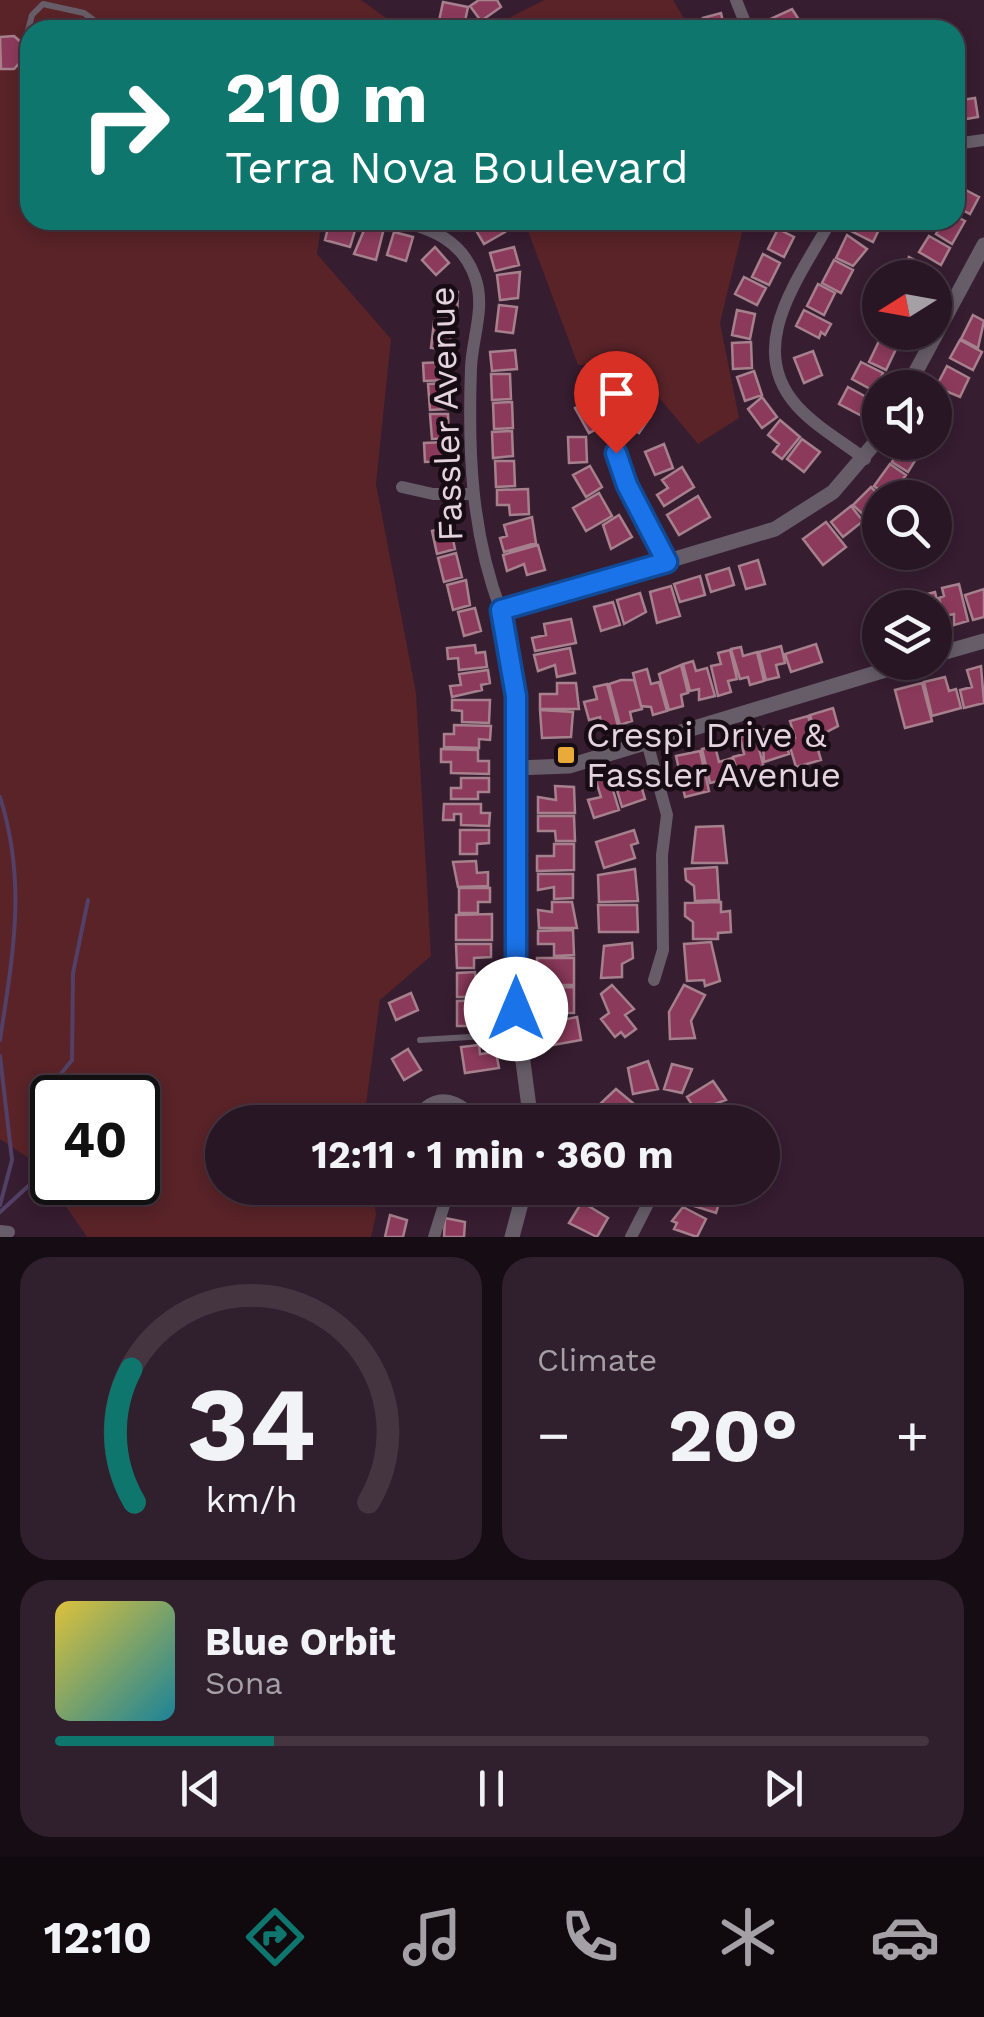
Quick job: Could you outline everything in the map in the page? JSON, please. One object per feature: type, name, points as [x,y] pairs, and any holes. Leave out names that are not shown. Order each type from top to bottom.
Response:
[{"type":"street","name":"Fassler Avenue","points":[[427,230],[458,247],[477,280],[480,301],[471,378],[474,494],[481,559],[501,610],[514,672],[518,1034],[528,1105]]},
{"type":"street","points":[[826,230],[780,314],[774,350],[777,368],[796,405],[862,457]]},
{"type":"street","points":[[917,370],[984,245]]},
{"type":"street","points":[[616,453],[627,485],[667,562]]},
{"type":"street","points":[[501,610],[751,537],[797,517],[833,492],[864,460]]},
{"type":"street","points":[[402,487],[433,494],[474,494]]},
{"type":"street","points":[[952,651],[984,641]]},
{"type":"street","points":[[516,768],[568,766],[862,677]]},
{"type":"street","points":[[647,742],[667,816],[662,855],[663,950],[654,980]]},
{"type":"street","points":[[431,1105],[443,1100],[458,1105]]},
{"type":"street","points":[[434,1237],[444,1205]]},
{"type":"street","points":[[512,1237],[521,1205]]},
{"type":"street","points":[[631,1237],[647,1205]]},
{"type":"lane","points":[[31,20],[34,11],[44,4],[84,13],[93,20]]},
{"type":"lane","points":[[420,1040],[518,1034]]},
{"type":"shaded area","points":[[0,0],[361,0],[389,20],[20,20],[20,230],[321,230],[317,254],[391,339],[376,484],[416,693],[431,956],[380,1000],[366,1105],[205,1105],[205,1205],[375,1205],[371,1237],[87,1237],[65,1205],[160,1205],[160,1075],[30,1075],[30,1159],[0,1139]]},
{"type":"shaded area","points":[[544,0],[673,0],[685,20],[505,20]]},
{"type":"shaded area","points":[[528,230],[743,230],[720,323],[739,418],[698,444],[630,363],[578,365]]},
{"type":"building","points":[[479,0],[497,0],[501,7],[480,20],[470,6]]},
{"type":"building","points":[[443,2],[468,7],[465,20],[439,20]]},
{"type":"building","points":[[792,9],[799,20],[768,20]]},
{"type":"building","points":[[721,13],[723,20],[704,20]]},
{"type":"building","points":[[14,36],[20,41],[20,62],[14,69],[1,69],[0,37]]},
{"type":"building","points":[[975,98],[978,117],[965,119],[965,100]]},
{"type":"building","points":[[965,190],[979,197],[970,214],[965,211]]},
{"type":"building","points":[[328,230],[355,230],[350,247],[325,240]]},
{"type":"building","points":[[364,230],[384,230],[376,260],[354,254]]},
{"type":"building","points":[[476,230],[504,230],[505,232],[484,244]]},
{"type":"building","points":[[778,230],[794,237],[784,257],[768,249]]},
{"type":"building","points":[[849,230],[879,230],[873,242]]},
{"type":"building","points":[[938,230],[960,230],[952,244],[936,234]]},
{"type":"building","points":[[394,232],[413,237],[406,261],[387,255]]},
{"type":"building","points":[[847,235],[867,249],[853,266],[836,258]]},
{"type":"building","points":[[929,236],[950,248],[944,260],[933,260],[919,252]]},
{"type":"building","points":[[435,247],[449,263],[436,275],[422,260]]},
{"type":"building","points":[[514,247],[519,265],[495,271],[490,253]]},
{"type":"building","points":[[763,254],[780,263],[769,285],[752,277]]},
{"type":"building","points":[[834,260],[853,270],[841,293],[822,283]]},
{"type":"building","points":[[520,272],[518,298],[500,300],[497,275]]},
{"type":"building","points":[[744,277],[766,288],[757,305],[735,294]]},
{"type":"building","points":[[818,284],[835,293],[824,315],[807,306]]},
{"type":"building","points":[[439,291],[458,292],[457,317],[438,316]]},
{"type":"building","points":[[499,305],[517,307],[513,333],[496,331]]},
{"type":"building","points":[[737,310],[755,314],[750,339],[732,335]]},
{"type":"building","points":[[804,310],[831,324],[825,335],[821,332],[819,338],[796,326]]},
{"type":"building","points":[[973,315],[984,321],[978,348],[961,339]]},
{"type":"building","points":[[434,322],[452,324],[449,350],[431,348]]},
{"type":"building","points":[[960,340],[982,352],[973,370],[950,358]]},
{"type":"building","points":[[751,342],[752,368],[733,369],[732,343]]},
{"type":"building","points":[[515,350],[517,369],[492,371],[490,352]]},
{"type":"building","points":[[875,350],[896,350],[886,370],[869,362]]},
{"type":"building","points":[[813,351],[822,375],[804,383],[794,358]]},
{"type":"building","points":[[446,362],[447,380],[424,381],[423,363]]},
{"type":"building","points":[[861,362],[877,370],[862,370],[862,384],[852,379]]},
{"type":"building","points":[[947,366],[969,378],[960,397],[952,394],[952,370],[945,370]]},
{"type":"building","points":[[754,371],[762,395],[745,401],[737,377]]},
{"type":"building","points":[[491,374],[510,374],[511,399],[492,400]]},
{"type":"building","points":[[447,383],[448,409],[430,410],[428,384]]},
{"type":"building","points":[[848,387],[862,395],[862,416],[839,404]]},
{"type":"building","points":[[762,397],[777,417],[762,428],[748,409]]},
{"type":"building","points":[[590,400],[594,408],[603,404],[612,421],[589,433],[575,408]]},
{"type":"building","points":[[628,401],[650,417],[639,433],[617,418]]},
{"type":"building","points":[[512,402],[513,428],[494,429],[493,403]]},
{"type":"building","points":[[430,414],[448,414],[449,438],[432,439]]},
{"type":"building","points":[[780,420],[800,437],[782,459],[773,452],[779,444],[768,435]]},
{"type":"building","points":[[512,431],[513,456],[493,458],[492,432]]},
{"type":"building","points":[[568,437],[586,437],[587,462],[569,463]]},
{"type":"building","points":[[802,439],[820,452],[804,472],[787,459]]},
{"type":"building","points":[[447,442],[448,461],[425,462],[424,443]]},
{"type":"building","points":[[664,444],[673,468],[655,475],[645,452]]},
{"type":"building","points":[[893,460],[915,460],[908,472]]},
{"type":"building","points":[[495,461],[514,461],[515,486],[496,487]]},
{"type":"building","points":[[890,464],[906,475],[902,480],[878,480]]},
{"type":"building","points":[[590,466],[602,487],[586,497],[573,475]]},
{"type":"building","points":[[682,467],[694,487],[664,506],[657,495],[668,488],[662,480]]},
{"type":"building","points":[[528,489],[529,514],[510,515],[509,505],[497,505],[497,490]]},
{"type":"building","points":[[599,493],[612,516],[586,531],[573,508]]},
{"type":"building","points":[[698,496],[710,517],[679,535],[667,515]]},
{"type":"building","points":[[862,496],[862,513],[853,505]]},
{"type":"building","points":[[851,506],[862,520],[843,537],[831,522]]},
{"type":"building","points":[[619,515],[632,537],[611,549],[603,525]]},
{"type":"building","points":[[532,517],[536,543],[504,552],[500,538],[507,536],[504,525]]},
{"type":"building","points":[[826,522],[846,547],[823,565],[803,539]]},
{"type":"building","points":[[450,526],[455,549],[437,554],[432,531]]},
{"type":"building","points":[[538,545],[545,570],[527,575],[524,564],[507,571],[503,555]]},
{"type":"building","points":[[456,553],[462,577],[444,582],[438,558]]},
{"type":"building","points":[[758,560],[765,584],[746,589],[739,566]]},
{"type":"building","points":[[729,568],[734,585],[711,592],[706,575]]},
{"type":"building","points":[[700,576],[705,595],[680,602],[674,584]]},
{"type":"building","points":[[466,580],[470,605],[453,610],[447,585]]},
{"type":"building","points":[[959,584],[968,621],[954,625],[952,590],[942,588]]},
{"type":"building","points":[[671,586],[680,616],[657,623],[650,592]]},
{"type":"building","points":[[984,589],[984,617],[973,620],[965,595]]},
{"type":"building","points":[[640,593],[646,612],[624,624],[617,600]]},
{"type":"building","points":[[613,602],[620,625],[601,631],[594,607]]},
{"type":"building","points":[[475,608],[481,631],[464,636],[458,612]]},
{"type":"building","points":[[571,619],[576,643],[535,651],[532,638],[546,635],[544,624]]},
{"type":"building","points":[[816,644],[822,662],[791,672],[785,654]]},
{"type":"building","points":[[475,645],[476,653],[485,652],[487,667],[459,670],[458,658],[448,659],[447,648]]},
{"type":"building","points":[[781,646],[785,663],[776,665],[779,677],[766,680],[759,652]]},
{"type":"building","points":[[741,647],[743,656],[757,652],[764,681],[750,685],[748,677],[740,679],[731,649]]},
{"type":"building","points":[[570,648],[575,673],[557,677],[555,665],[538,671],[534,655]]},
{"type":"building","points":[[730,650],[737,679],[728,681],[731,692],[718,696],[711,666],[721,664],[718,653]]},
{"type":"building","points":[[693,661],[696,671],[707,668],[715,696],[699,700],[699,689],[690,691],[683,664]]},
{"type":"building","points":[[681,665],[688,693],[681,695],[683,706],[669,710],[659,674]]},
{"type":"building","points":[[981,666],[984,703],[964,708],[960,690],[972,687],[967,670]]},
{"type":"building","points":[[647,669],[651,684],[659,682],[667,711],[653,715],[651,707],[641,706],[633,673]]},
{"type":"building","points":[[488,670],[490,683],[481,685],[482,690],[452,697],[450,686],[461,685],[459,674]]},
{"type":"building","points":[[634,680],[642,709],[630,712],[632,721],[620,725],[609,684]]},
{"type":"building","points":[[946,680],[949,691],[956,689],[961,708],[932,716],[924,682]]},
{"type":"building","points":[[557,683],[576,683],[579,709],[540,709],[540,694],[557,694]]},
{"type":"building","points":[[922,683],[932,721],[905,728],[895,690]]},
{"type":"building","points":[[607,684],[618,726],[603,730],[600,717],[589,720],[584,702],[597,699],[594,687]]},
{"type":"building","points":[[452,700],[490,700],[489,723],[462,722],[462,711],[452,710]]},
{"type":"building","points":[[833,708],[838,726],[817,737],[810,715]]},
{"type":"building","points":[[540,710],[573,712],[571,737],[542,738]]},
{"type":"building","points":[[808,716],[821,760],[796,767],[788,740],[795,738],[790,721]]},
{"type":"building","points":[[454,725],[491,726],[490,740],[479,739],[479,748],[444,747],[444,734],[454,734]]},
{"type":"building","points":[[769,728],[773,739],[784,736],[789,754],[764,762],[762,730]]},
{"type":"building","points":[[755,733],[766,776],[753,780],[750,772],[738,775],[733,757],[744,754],[740,737]]},
{"type":"building","points":[[715,746],[719,762],[732,758],[737,777],[710,783],[702,749]]},
{"type":"building","points":[[441,749],[478,750],[478,761],[489,761],[489,774],[451,773],[451,762],[441,762]]},
{"type":"building","points":[[700,751],[709,791],[685,797],[676,756]]},
{"type":"building","points":[[626,772],[630,785],[640,782],[645,799],[622,807],[613,777]]},
{"type":"building","points":[[609,777],[619,810],[594,818],[588,800],[601,797],[596,781]]},
{"type":"building","points":[[461,778],[489,778],[489,792],[478,792],[478,799],[451,799],[451,788],[461,788]]},
{"type":"building","points":[[555,786],[574,787],[575,813],[538,813],[538,797],[556,800]]},
{"type":"building","points":[[444,804],[481,804],[481,813],[490,813],[489,826],[461,825],[461,814],[454,814],[454,820],[443,820]]},
{"type":"building","points":[[538,816],[574,816],[575,841],[556,841],[555,831],[538,831]]},
{"type":"building","points":[[723,826],[727,863],[692,863],[696,827]]},
{"type":"building","points":[[460,830],[489,830],[489,843],[477,844],[477,854],[460,854]]},
{"type":"building","points":[[634,830],[638,843],[631,845],[635,858],[604,868],[596,842]]},
{"type":"building","points":[[554,844],[574,844],[574,870],[537,871],[537,856],[554,856]]},
{"type":"building","points":[[476,861],[477,873],[488,872],[488,886],[458,887],[453,862]]},
{"type":"building","points":[[717,867],[719,900],[695,901],[694,886],[686,880],[685,869]]},
{"type":"building","points":[[635,869],[638,901],[599,902],[598,875]]},
{"type":"building","points":[[538,874],[573,874],[573,898],[554,899],[554,887],[538,890]]},
{"type":"building","points":[[459,888],[490,888],[490,902],[478,902],[478,913],[459,913]]},
{"type":"building","points":[[552,902],[572,902],[577,928],[539,928],[538,910],[552,912]]},
{"type":"building","points":[[721,902],[721,912],[730,911],[731,932],[718,933],[718,939],[693,939],[693,922],[685,916],[685,903]]},
{"type":"building","points":[[598,905],[637,905],[638,932],[599,932]]},
{"type":"building","points":[[492,914],[492,940],[456,940],[456,915]]},
{"type":"building","points":[[573,930],[574,955],[554,956],[554,944],[538,944],[538,931]]},
{"type":"building","points":[[711,942],[720,981],[705,986],[704,980],[687,981],[684,944]]},
{"type":"building","points":[[632,943],[633,958],[622,964],[622,977],[601,978],[604,946]]},
{"type":"building","points":[[456,944],[491,944],[491,957],[474,958],[474,968],[457,968]]},
{"type":"building","points":[[537,958],[574,958],[574,985],[537,985]]},
{"type":"building","points":[[475,972],[476,983],[491,983],[491,997],[457,997],[457,973]]},
{"type":"building","points":[[612,985],[634,1009],[625,1015],[636,1029],[625,1037],[621,1032],[615,1037],[601,1019],[609,1013],[601,994]]},
{"type":"building","points":[[684,985],[705,995],[691,1021],[695,1038],[670,1039],[669,1012]]},
{"type":"building","points":[[574,987],[574,1013],[555,1013],[555,1002],[538,1002],[538,988]]},
{"type":"building","points":[[411,993],[418,1010],[396,1020],[389,1003]]},
{"type":"building","points":[[490,1000],[491,1014],[474,1015],[475,1026],[457,1026],[457,1001]]},
{"type":"building","points":[[577,1017],[581,1040],[542,1047],[540,1033],[553,1030],[552,1022]]},
{"type":"building","points":[[479,1045],[480,1054],[496,1052],[499,1068],[465,1073],[461,1047]]},
{"type":"building","points":[[408,1049],[421,1070],[404,1080],[392,1059]]},
{"type":"building","points":[[648,1061],[658,1089],[633,1094],[628,1068]]},
{"type":"building","points":[[672,1064],[692,1069],[682,1093],[664,1089]]},
{"type":"building","points":[[713,1081],[726,1100],[692,1105],[687,1097]]},
{"type":"building","points":[[616,1089],[634,1104],[633,1105],[599,1105]]},
{"type":"building","points":[[580,1205],[608,1218],[597,1237],[569,1223]]},
{"type":"building","points":[[691,1205],[719,1205],[716,1213]]},
{"type":"building","points":[[683,1207],[706,1219],[697,1237],[674,1229],[677,1223],[672,1221]]},
{"type":"building","points":[[390,1215],[407,1220],[403,1237],[385,1237]]},
{"type":"building","points":[[445,1218],[465,1222],[464,1237],[444,1237]]},
{"type":"waterway","points":[[0,797],[15,889],[13,948],[0,1040]]},
{"type":"waterway","points":[[0,1212],[48,1168],[40,1100],[72,1060],[73,973],[88,900]]},
{"type":"waterway","points":[[0,1056],[12,1160],[0,1205]]},
{"type":"place","name":"Crespi Drive & Fassler Avenue","points":[[566,755]]},
{"type":"route","points":[[516,1009],[516,696],[501,610],[667,562],[627,485],[616,453]]}]
